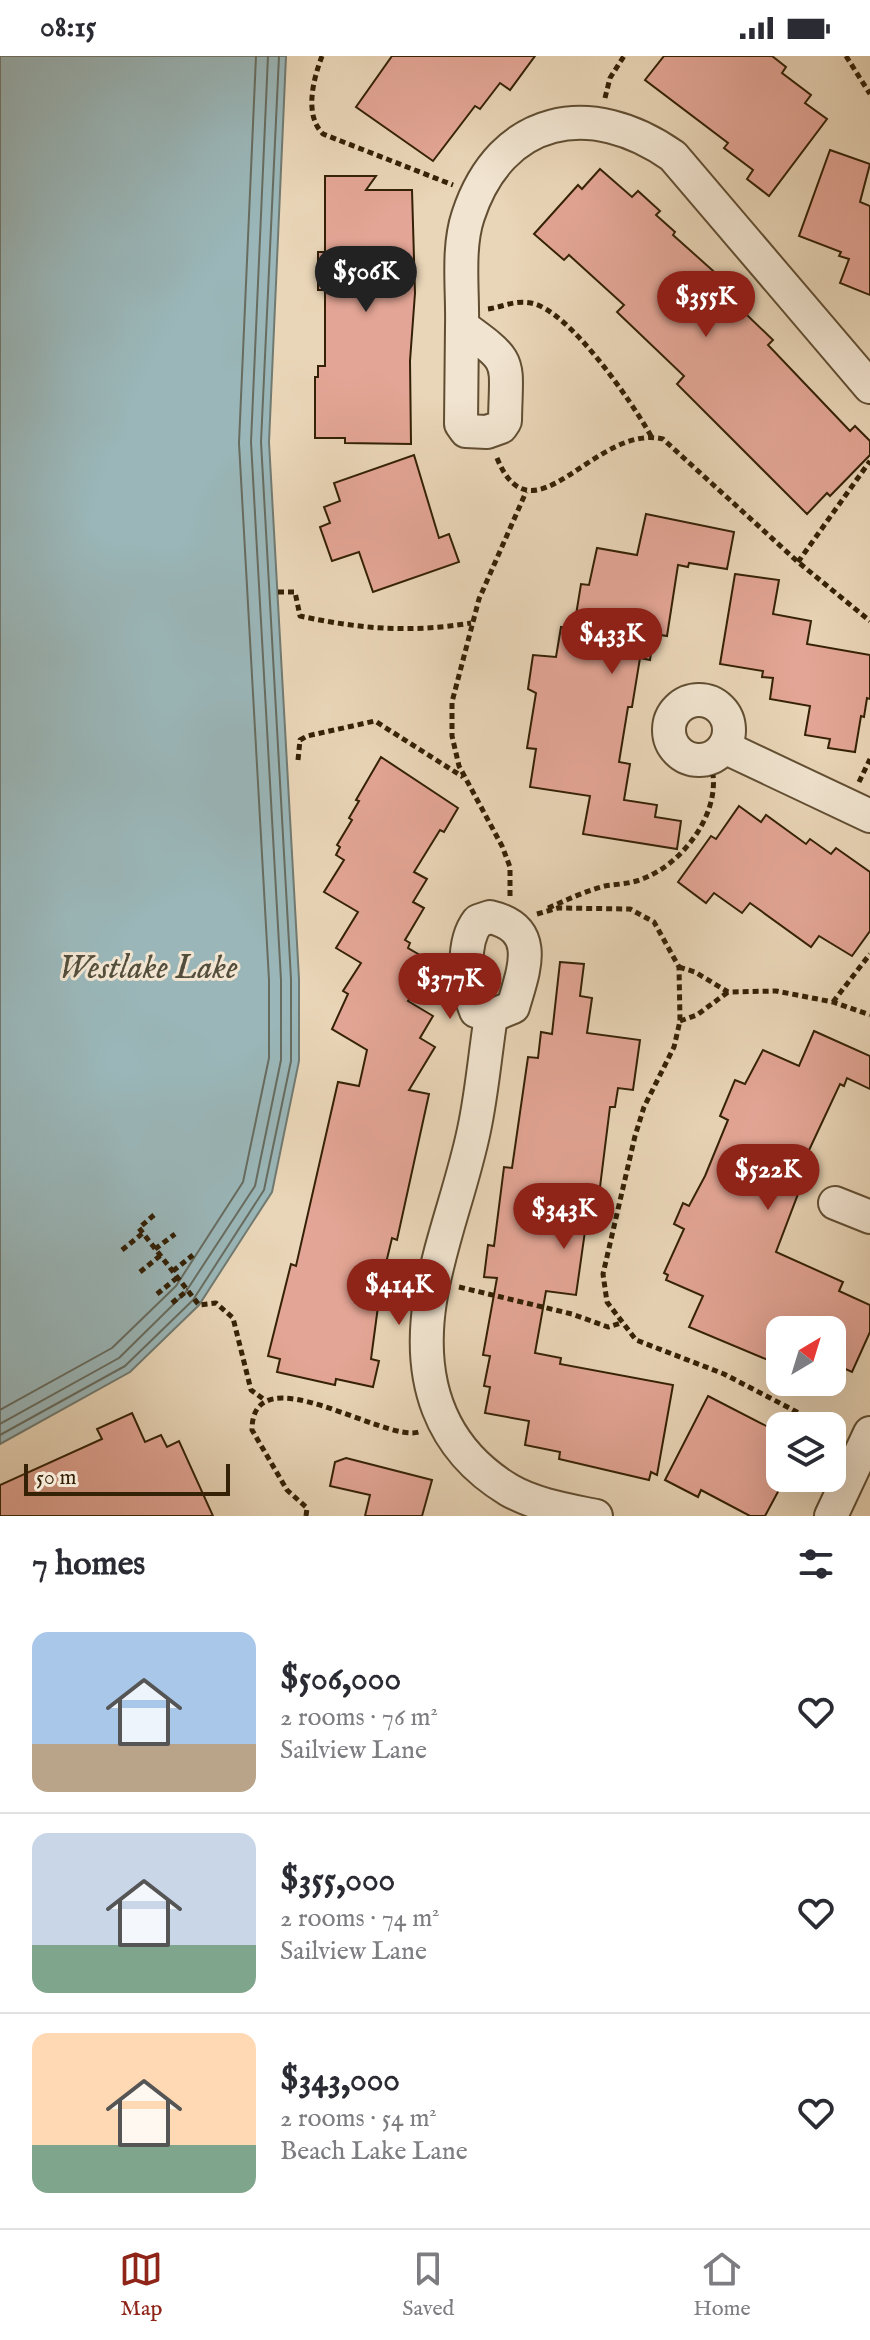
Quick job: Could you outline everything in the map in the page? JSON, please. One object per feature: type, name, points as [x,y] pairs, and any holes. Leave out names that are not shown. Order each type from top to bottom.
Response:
[{"type":"street","points":[[462,318],[506,364],[505,421],[501,427],[487,432],[466,431],[461,424],[462,318],[463,245],[466,219],[492,167],[517,143],[543,128],[572,120],[602,123],[647,138],[673,156],[870,387]]},
{"type":"street","points":[[716,753],[870,816]]},
{"type":"street","points":[[490,917],[521,921],[525,941],[523,974],[513,1007],[491,1016],[476,1011],[470,998],[466,940],[478,921],[490,917]]},
{"type":"street","points":[[491,1016],[474,1130],[435,1282],[426,1340],[427,1375],[442,1423],[471,1460],[510,1490],[554,1507],[596,1516]]},
{"type":"street","points":[[835,1203],[870,1217]]},
{"type":"street","points":[[831,1516],[870,1433]]},
{"type":"path","points":[[322,56],[311,108],[317,128],[323,134],[476,195]]},
{"type":"path","points":[[602,123],[610,78],[624,56]]},
{"type":"path","points":[[846,56],[870,94]]},
{"type":"path","points":[[462,318],[514,301],[547,308],[615,382],[651,436],[675,447],[798,562],[870,621]]},
{"type":"path","points":[[487,432],[503,474],[526,492]]},
{"type":"path","points":[[526,492],[560,482],[622,441],[651,436]]},
{"type":"path","points":[[798,562],[870,461]]},
{"type":"path","points":[[521,921],[510,867],[502,846],[464,778],[452,736],[452,702],[471,623],[526,492]]},
{"type":"path","points":[[278,592],[295,592],[300,616],[358,629],[392,630],[471,623]]},
{"type":"path","points":[[298,760],[300,740],[307,736],[375,721],[464,778]]},
{"type":"path","points":[[521,921],[575,896],[639,881],[656,873],[683,851],[712,803],[716,753]]},
{"type":"path","points":[[521,921],[607,908],[630,909],[643,914],[663,934],[679,967],[680,1021],[674,1047],[644,1107],[603,1274],[607,1302],[636,1340],[724,1374],[797,1412]]},
{"type":"path","points":[[833,1002],[870,954]]},
{"type":"path","points":[[679,967],[695,972],[728,992],[776,991],[833,1002],[870,1015]]},
{"type":"path","points":[[680,1021],[697,1015],[728,992]]},
{"type":"path","points":[[154,1215],[139,1228],[199,1305],[216,1303],[233,1318],[251,1390],[266,1401]]},
{"type":"path","points":[[122,1250],[143,1233]]},
{"type":"path","points":[[155,1249],[175,1234]]},
{"type":"path","points":[[140,1272],[161,1255]]},
{"type":"path","points":[[157,1294],[193,1255]]},
{"type":"path","points":[[435,1282],[572,1314],[608,1327],[621,1323]]},
{"type":"path","points":[[172,1303],[188,1290]]},
{"type":"path","points":[[306,1516],[307,1508],[287,1490],[252,1430],[252,1420],[266,1401],[275,1396],[323,1407],[404,1435],[442,1423]]},
{"type":"water","name":"Westlake Lake","points":[[0,56],[286,56],[269,442],[299,979],[299,1061],[272,1192],[199,1305],[130,1372],[0,1444]]},
{"type":"building","points":[[392,56],[535,56],[510,90],[500,83],[480,109],[475,106],[433,161],[356,107]]},
{"type":"building","points":[[664,56],[772,56],[786,67],[782,73],[811,95],[805,103],[827,119],[769,196],[747,179],[753,170],[724,148],[728,143],[645,80]]},
{"type":"building","points":[[830,150],[870,164],[860,202],[870,206],[870,295],[840,283],[849,259],[839,256],[841,252],[799,236]]},
{"type":"building","points":[[600,169],[632,197],[638,191],[660,211],[656,215],[675,232],[673,235],[730,286],[724,293],[773,340],[768,345],[850,431],[855,426],[870,441],[870,455],[830,496],[827,493],[807,514],[677,384],[684,376],[617,312],[624,305],[569,255],[564,260],[534,234],[578,185],[582,189]]},
{"type":"building","points":[[325,176],[376,176],[366,190],[412,190],[415,293],[410,361],[411,444],[345,443],[345,438],[315,438],[315,377],[318,377],[318,366],[325,366],[325,290],[318,290],[318,252],[325,252]]},
{"type":"building","points":[[414,455],[439,538],[449,534],[459,562],[373,592],[359,552],[332,561],[320,527],[330,523],[324,507],[340,501],[334,483]]},
{"type":"building","points":[[646,514],[734,532],[727,569],[689,563],[688,567],[678,565],[667,636],[654,634],[650,660],[640,658],[632,707],[628,707],[619,762],[630,764],[624,800],[657,805],[655,817],[681,821],[677,849],[583,834],[590,796],[530,787],[536,749],[527,748],[536,693],[528,689],[533,655],[556,657],[561,627],[566,628],[568,620],[575,621],[581,584],[589,585],[597,548],[637,555]]},
{"type":"building","points":[[735,574],[779,580],[773,614],[811,621],[807,644],[870,655],[870,699],[867,698],[864,717],[861,716],[855,752],[828,748],[830,739],[805,735],[810,706],[770,699],[773,678],[762,677],[763,671],[720,664]]},
{"type":"building","points":[[381,757],[458,808],[414,872],[427,879],[413,902],[424,908],[405,940],[410,943],[408,948],[432,962],[408,1001],[433,1016],[420,1038],[435,1047],[409,1090],[429,1094],[397,1240],[392,1238],[381,1284],[371,1359],[379,1361],[373,1387],[336,1379],[335,1385],[277,1372],[280,1359],[268,1356],[291,1264],[296,1266],[338,1082],[359,1086],[367,1050],[332,1029],[348,994],[343,991],[361,963],[336,948],[358,912],[324,892],[344,860],[336,855],[340,847],[337,845],[352,820],[349,818],[359,801],[356,800]]},
{"type":"building","points":[[739,806],[761,822],[766,815],[806,844],[810,839],[831,854],[836,848],[870,872],[870,931],[852,956],[819,936],[811,947],[750,903],[742,913],[714,893],[706,903],[678,882],[711,836],[716,839]]},
{"type":"building","points":[[560,962],[584,964],[580,996],[592,998],[587,1033],[640,1040],[633,1090],[618,1088],[615,1107],[610,1107],[596,1219],[587,1217],[576,1295],[546,1291],[535,1353],[561,1358],[560,1364],[673,1385],[657,1475],[651,1472],[649,1480],[559,1459],[560,1452],[525,1445],[529,1421],[485,1413],[490,1387],[484,1386],[490,1356],[483,1355],[497,1278],[484,1277],[488,1245],[494,1246],[504,1167],[512,1168],[528,1057],[538,1058],[541,1032],[552,1034]]},
{"type":"building","points":[[814,1031],[870,1056],[870,1089],[847,1078],[844,1086],[840,1084],[803,1163],[809,1165],[776,1252],[843,1282],[839,1291],[870,1305],[870,1332],[852,1372],[846,1369],[846,1316],[766,1316],[766,1359],[689,1327],[703,1296],[666,1280],[668,1275],[664,1273],[684,1229],[674,1224],[683,1203],[689,1206],[705,1176],[728,1120],[720,1116],[735,1080],[745,1084],[763,1050],[799,1066]]},
{"type":"building","points":[[708,1396],[766,1426],[766,1492],[778,1492],[765,1516],[750,1516],[701,1490],[698,1497],[665,1480]]},
{"type":"building","points":[[132,1413],[145,1442],[161,1435],[167,1447],[179,1441],[213,1516],[0,1516],[0,1485],[102,1439],[97,1429]]},
{"type":"building","points":[[346,1458],[432,1480],[422,1516],[365,1516],[370,1495],[330,1486],[335,1462]]}]
